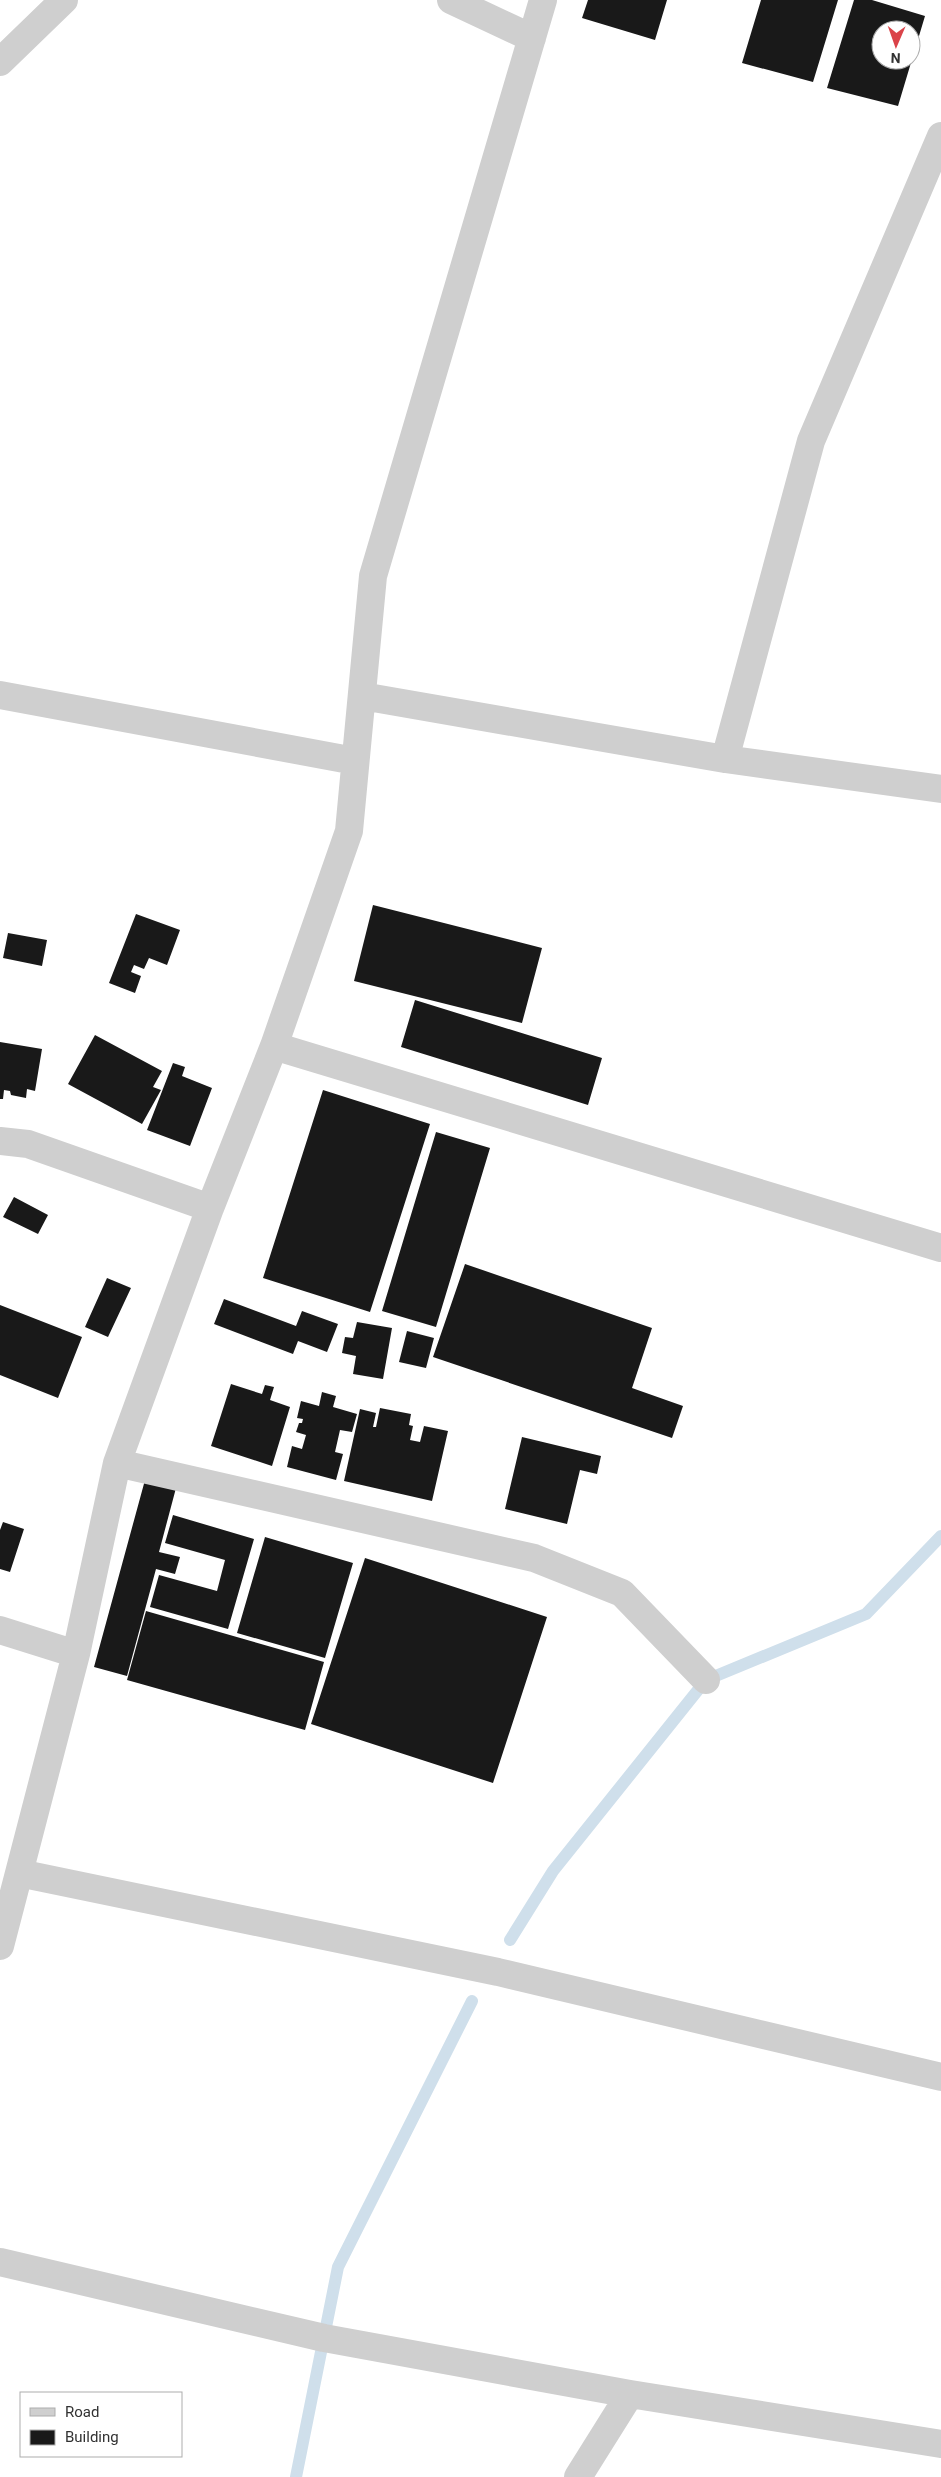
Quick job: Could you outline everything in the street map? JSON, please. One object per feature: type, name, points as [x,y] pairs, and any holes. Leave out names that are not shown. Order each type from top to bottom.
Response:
[{"type":"street","points":[[0,62],[64,0]]},
{"type":"street","points":[[451,0],[532,38]]},
{"type":"street","points":[[1,1939],[76,1654],[116,1463],[210,1208],[274,1046],[349,831],[373,576],[543,0]]},
{"type":"street","points":[[725,759],[811,441],[941,136]]},
{"type":"street","points":[[0,695],[355,760]]},
{"type":"street","points":[[362,696],[725,759],[941,789]]},
{"type":"street","points":[[274,1046],[941,1248]]},
{"type":"street","points":[[0,1141],[28,1144],[210,1208]]},
{"type":"street","points":[[116,1463],[534,1558],[622,1593],[706,1680]]},
{"type":"street","points":[[0,1630],[76,1654]]},
{"type":"street","points":[[19,1873],[498,1972],[941,2077]]},
{"type":"street","points":[[0,2262],[324,2338],[630,2394],[941,2444]]},
{"type":"street","points":[[578,2477],[630,2394]]},
{"type":"building","points":[[588,0],[667,0],[655,40],[582,18]]},
{"type":"building","points":[[761,0],[838,0],[813,82],[742,63]]},
{"type":"building","points":[[854,0],[872,0],[925,16],[921,29],[921,20],[871,20],[871,70],[909,70],[898,106],[827,88]]},
{"type":"building","points":[[373,905],[542,948],[522,1023],[354,981]]},
{"type":"building","points":[[136,914],[180,930],[167,965],[149,958],[144,969],[134,965],[131,972],[141,976],[135,993],[109,983]]},
{"type":"building","points":[[8,933],[47,940],[42,966],[3,958]]},
{"type":"building","points":[[415,1000],[602,1058],[588,1105],[401,1047]]},
{"type":"building","points":[[95,1035],[162,1071],[153,1087],[161,1090],[142,1124],[68,1084]]},
{"type":"building","points":[[0,1042],[42,1049],[35,1091],[27,1089],[26,1098],[11,1095],[10,1091],[4,1090],[3,1099],[0,1099]]},
{"type":"building","points":[[173,1063],[185,1067],[182,1076],[212,1088],[190,1146],[147,1130]]},
{"type":"building","points":[[323,1090],[430,1124],[370,1312],[263,1278]]},
{"type":"building","points":[[436,1132],[490,1148],[436,1327],[382,1311]]},
{"type":"building","points":[[14,1197],[48,1215],[38,1234],[3,1217]]},
{"type":"building","points":[[465,1264],[652,1328],[632,1388],[683,1406],[672,1438],[433,1357]]},
{"type":"building","points":[[107,1278],[131,1288],[108,1337],[85,1327]]},
{"type":"building","points":[[224,1299],[296,1326],[302,1311],[338,1324],[327,1352],[298,1341],[293,1354],[214,1324]]},
{"type":"building","points":[[0,1305],[82,1337],[58,1398],[0,1375]]},
{"type":"building","points":[[357,1322],[392,1328],[383,1379],[353,1374],[356,1356],[342,1353],[345,1337],[353,1338]]},
{"type":"building","points":[[407,1331],[434,1338],[426,1368],[399,1362]]},
{"type":"building","points":[[231,1384],[262,1394],[265,1385],[274,1387],[270,1400],[290,1407],[272,1466],[211,1446]]},
{"type":"building","points":[[322,1392],[336,1396],[333,1407],[357,1414],[352,1432],[340,1430],[335,1452],[343,1454],[336,1480],[287,1467],[292,1446],[302,1449],[306,1435],[296,1432],[299,1423],[302,1423],[303,1419],[297,1418],[301,1401],[319,1406]]},
{"type":"building","points":[[380,1408],[411,1414],[409,1425],[413,1426],[410,1440],[420,1442],[424,1426],[448,1431],[432,1501],[344,1481],[360,1409],[376,1413],[373,1427],[376,1427]]},
{"type":"building","points":[[522,1437],[601,1456],[597,1474],[580,1470],[567,1524],[505,1509]]},
{"type":"building","points":[[145,1480],[176,1488],[159,1552],[180,1557],[175,1574],[156,1569],[127,1676],[94,1667]]},
{"type":"building","points":[[173,1515],[254,1539],[228,1629],[150,1607],[159,1575],[217,1591],[225,1560],[165,1543]]},
{"type":"building","points":[[3,1522],[24,1529],[10,1572],[0,1569],[0,1530]]},
{"type":"building","points":[[265,1537],[353,1563],[325,1658],[237,1633]]},
{"type":"building","points":[[365,1558],[547,1617],[493,1783],[311,1724]]},
{"type":"building","points":[[146,1611],[324,1662],[305,1730],[127,1680]]},
{"type":"waterway","points":[[510,1940],[553,1871],[706,1680],[866,1614],[941,1536]]},
{"type":"waterway","points":[[296,2477],[338,2267],[472,2001]]}]
